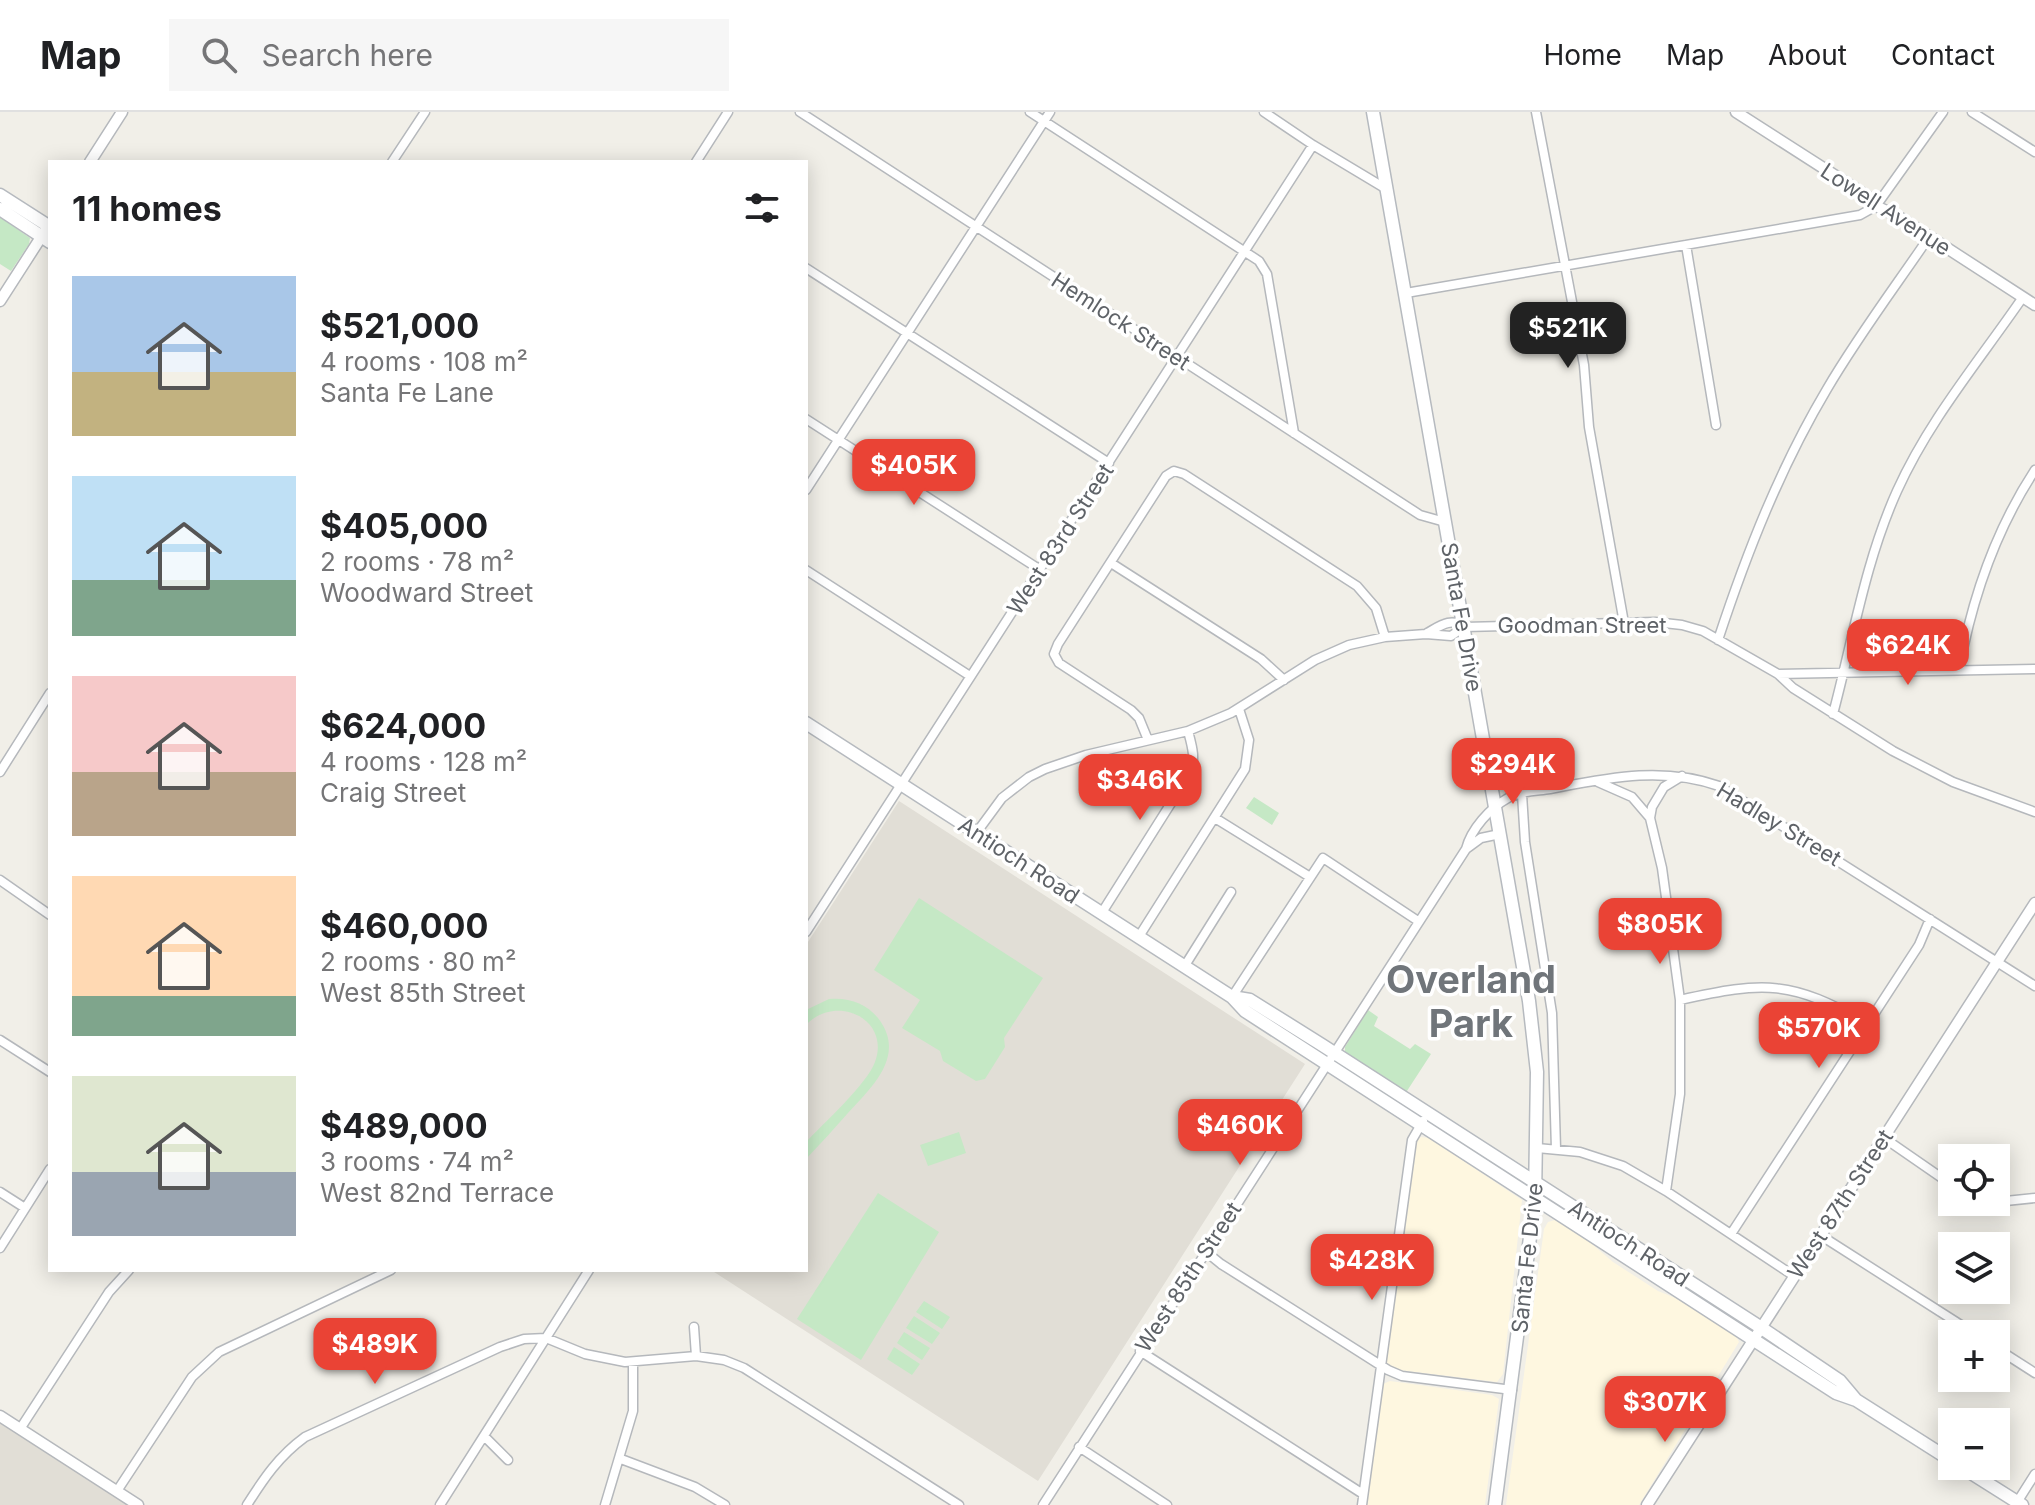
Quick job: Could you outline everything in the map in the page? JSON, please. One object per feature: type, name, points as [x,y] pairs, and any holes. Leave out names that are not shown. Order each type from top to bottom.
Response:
[{"type":"main road","name":"Santa Fe Drive","points":[[1373,112],[1529,1001],[1537,1072],[1535,1199],[1495,1505]]},
{"type":"main road","points":[[0,195],[48,231]]},
{"type":"main road","points":[[0,209],[48,231]]},
{"type":"main road","name":"Antioch Road","points":[[808,725],[1232,997],[1245,1011],[1428,1114],[1760,1327],[1840,1381],[1856,1400]]},
{"type":"main road","name":"Antioch Road","points":[[1330,1058],[1421,1126],[1836,1393],[1856,1400],[1938,1452]]},
{"type":"main road","points":[[1981,1480],[2018,1504]]},
{"type":"street","points":[[91,160],[122,112]]},
{"type":"street","points":[[393,160],[425,112]]},
{"type":"street","points":[[697,160],[728,112]]},
{"type":"street","name":"Hemlock Street","points":[[800,112],[1420,515],[1445,522]]},
{"type":"street","points":[[1030,112],[1259,261],[1267,274],[1294,433]]},
{"type":"street","points":[[808,487],[1050,112]]},
{"type":"street","points":[[1264,112],[1388,190]]},
{"type":"street","points":[[1536,112],[1584,365],[1589,427],[1624,623]]},
{"type":"street","name":"Lowell Avenue","points":[[1736,112],[1867,196],[1876,206],[2035,305]]},
{"type":"street","points":[[1406,293],[1860,215],[1876,206],[1943,112]]},
{"type":"street","points":[[1972,112],[2035,152]]},
{"type":"street","name":"West 83rd Street","points":[[808,929],[1313,145]]},
{"type":"street","points":[[0,301],[48,231]]},
{"type":"street","points":[[1718,640],[1762,517],[1807,424],[1847,357],[1929,237]]},
{"type":"street","points":[[1686,245],[1716,425]]},
{"type":"street","points":[[808,269],[1109,463]]},
{"type":"street","points":[[1833,714],[1868,569],[1909,466],[1951,396],[2023,297]]},
{"type":"street","points":[[808,420],[1039,569]]},
{"type":"street","points":[[1959,670],[1966,629],[1983,575],[2009,515],[2035,470]]},
{"type":"street","points":[[1148,740],[1139,718],[1131,710],[1059,663],[1054,654],[1166,476],[1174,471],[1184,474],[1357,586],[1376,608],[1385,637]]},
{"type":"street","points":[[1111,563],[1261,659],[1284,680]]},
{"type":"street","points":[[808,571],[970,676]]},
{"type":"street","name":"Goodman Street","points":[[977,832],[1002,798],[1029,777],[1086,755],[1188,731],[1239,709],[1327,653],[1385,637],[1426,634],[1449,622],[1457,622],[1464,627],[1671,623],[1696,629],[1778,674],[1793,688],[1833,714],[1931,772],[2035,812]]},
{"type":"street","points":[[1778,674],[2035,669]]},
{"type":"street","points":[[0,772],[48,696]]},
{"type":"street","points":[[1138,938],[1239,781],[1249,755],[1246,728],[1239,709]]},
{"type":"street","points":[[1101,914],[1190,773],[1194,764],[1188,731]]},
{"type":"street","name":"Hadley Street","points":[[1496,808],[1510,796],[1642,774],[1698,779],[1731,792],[2035,986]]},
{"type":"street","points":[[1666,1191],[1680,1094],[1680,1000],[1662,868],[1650,818],[1652,807],[1664,787],[1683,776]]},
{"type":"street","points":[[1597,781],[1632,797],[1650,818]]},
{"type":"street","points":[[1522,794],[1525,842],[1552,1013],[1556,1149]]},
{"type":"street","name":"West 85th Street","points":[[1043,1505],[1466,849],[1469,839],[1496,808]]},
{"type":"street","points":[[1215,818],[1310,877]]},
{"type":"street","points":[[1466,849],[1481,838],[1500,834]]},
{"type":"street","points":[[1232,997],[1323,858],[1418,921]]},
{"type":"street","points":[[0,880],[48,914]]},
{"type":"street","points":[[1184,967],[1231,892]]},
{"type":"street","name":"West 87th Street","points":[[1647,1505],[2035,903]]},
{"type":"street","points":[[1731,1234],[1919,945],[1930,919]]},
{"type":"street","points":[[1680,1000],[1742,987],[1780,988],[1822,999],[1868,1024]]},
{"type":"street","points":[[0,1040],[48,1071]]},
{"type":"street","points":[[1362,1505],[1412,1140],[1428,1114]]},
{"type":"street","points":[[1884,1138],[1938,1175]]},
{"type":"street","points":[[1537,1148],[1605,1159],[1666,1191],[1794,1276]]},
{"type":"street","points":[[0,1248],[48,1172]]},
{"type":"street","points":[[0,1192],[25,1208]]},
{"type":"street","points":[[2010,1201],[2035,1198]]},
{"type":"street","points":[[1820,1235],[1953,1320]]},
{"type":"street","points":[[1205,1251],[1343,1343],[1402,1376],[1512,1390]]},
{"type":"street","points":[[20,1429],[109,1292],[127,1272]]},
{"type":"street","points":[[117,1491],[192,1377],[219,1352],[387,1272]]},
{"type":"street","points":[[440,1505],[588,1272]]},
{"type":"street","points":[[694,1327],[696,1356]]},
{"type":"street","points":[[247,1505],[272,1467],[286,1451],[305,1437],[500,1347],[533,1338],[546,1338],[585,1354],[633,1363],[696,1356],[724,1360],[757,1375],[959,1505]]},
{"type":"street","points":[[1140,1351],[1363,1494]]},
{"type":"street","points":[[2010,1357],[2035,1373]]},
{"type":"street","points":[[605,1505],[633,1411],[633,1363]]},
{"type":"street","points":[[0,1416],[138,1505]]},
{"type":"street","points":[[484,1436],[508,1460]]},
{"type":"street","points":[[1079,1447],[1167,1505]]},
{"type":"street","points":[[621,1459],[695,1487],[725,1505]]},
{"type":"street","points":[[2018,1504],[2035,1474]]},
{"type":"shaded area","points":[[899,801],[1305,1064],[1038,1481],[714,1272],[808,1272],[808,942]]},
{"type":"shaded area","points":[[1421,1137],[1429,1138],[1522,1200],[1503,1374],[1497,1382],[1391,1369],[1384,1362],[1414,1145]]},
{"type":"shaded area","points":[[1555,1220],[1658,1291],[1678,1299],[1736,1336],[1739,1342],[1639,1505],[1506,1505],[1544,1229],[1548,1222]]},
{"type":"shaded area","points":[[1390,1381],[1492,1395],[1499,1399],[1485,1505],[1367,1505],[1379,1389]]},
{"type":"shaded area","points":[[0,1423],[128,1505],[0,1505]]},
{"type":"green space","points":[[0,217],[30,238],[11,271],[0,264]]},
{"type":"green space","points":[[1254,797],[1279,813],[1272,825],[1246,808]]},
{"type":"green space","points":[[919,898],[1043,978],[1004,1038],[1005,1047],[985,1079],[976,1081],[943,1061],[940,1051],[902,1028],[920,1000],[874,970]]},
{"type":"green space","points":[[829,999],[856,1002],[878,1018],[889,1045],[888,1057],[876,1081],[808,1157],[808,1140],[863,1081],[875,1062],[878,1047],[875,1034],[858,1015],[832,1011],[808,1024],[808,1009]]},
{"type":"green space","points":[[1368,1010],[1378,1017],[1374,1026],[1410,1049],[1415,1044],[1431,1054],[1405,1094],[1345,1053],[1345,1047]]},
{"type":"green space","points":[[959,1132],[966,1153],[928,1166],[920,1145]]},
{"type":"green space","points":[[878,1193],[939,1232],[861,1360],[797,1319]]},
{"type":"green space","points":[[924,1301],[950,1317],[942,1329],[916,1312]]},
{"type":"green space","points":[[914,1316],[940,1333],[932,1344],[906,1328]]},
{"type":"green space","points":[[904,1332],[930,1348],[922,1360],[897,1343]]},
{"type":"green space","points":[[894,1347],[920,1364],[912,1375],[887,1359]]},
{"type":"district","name":"Overland Park","points":[[1471,1001]]}]
